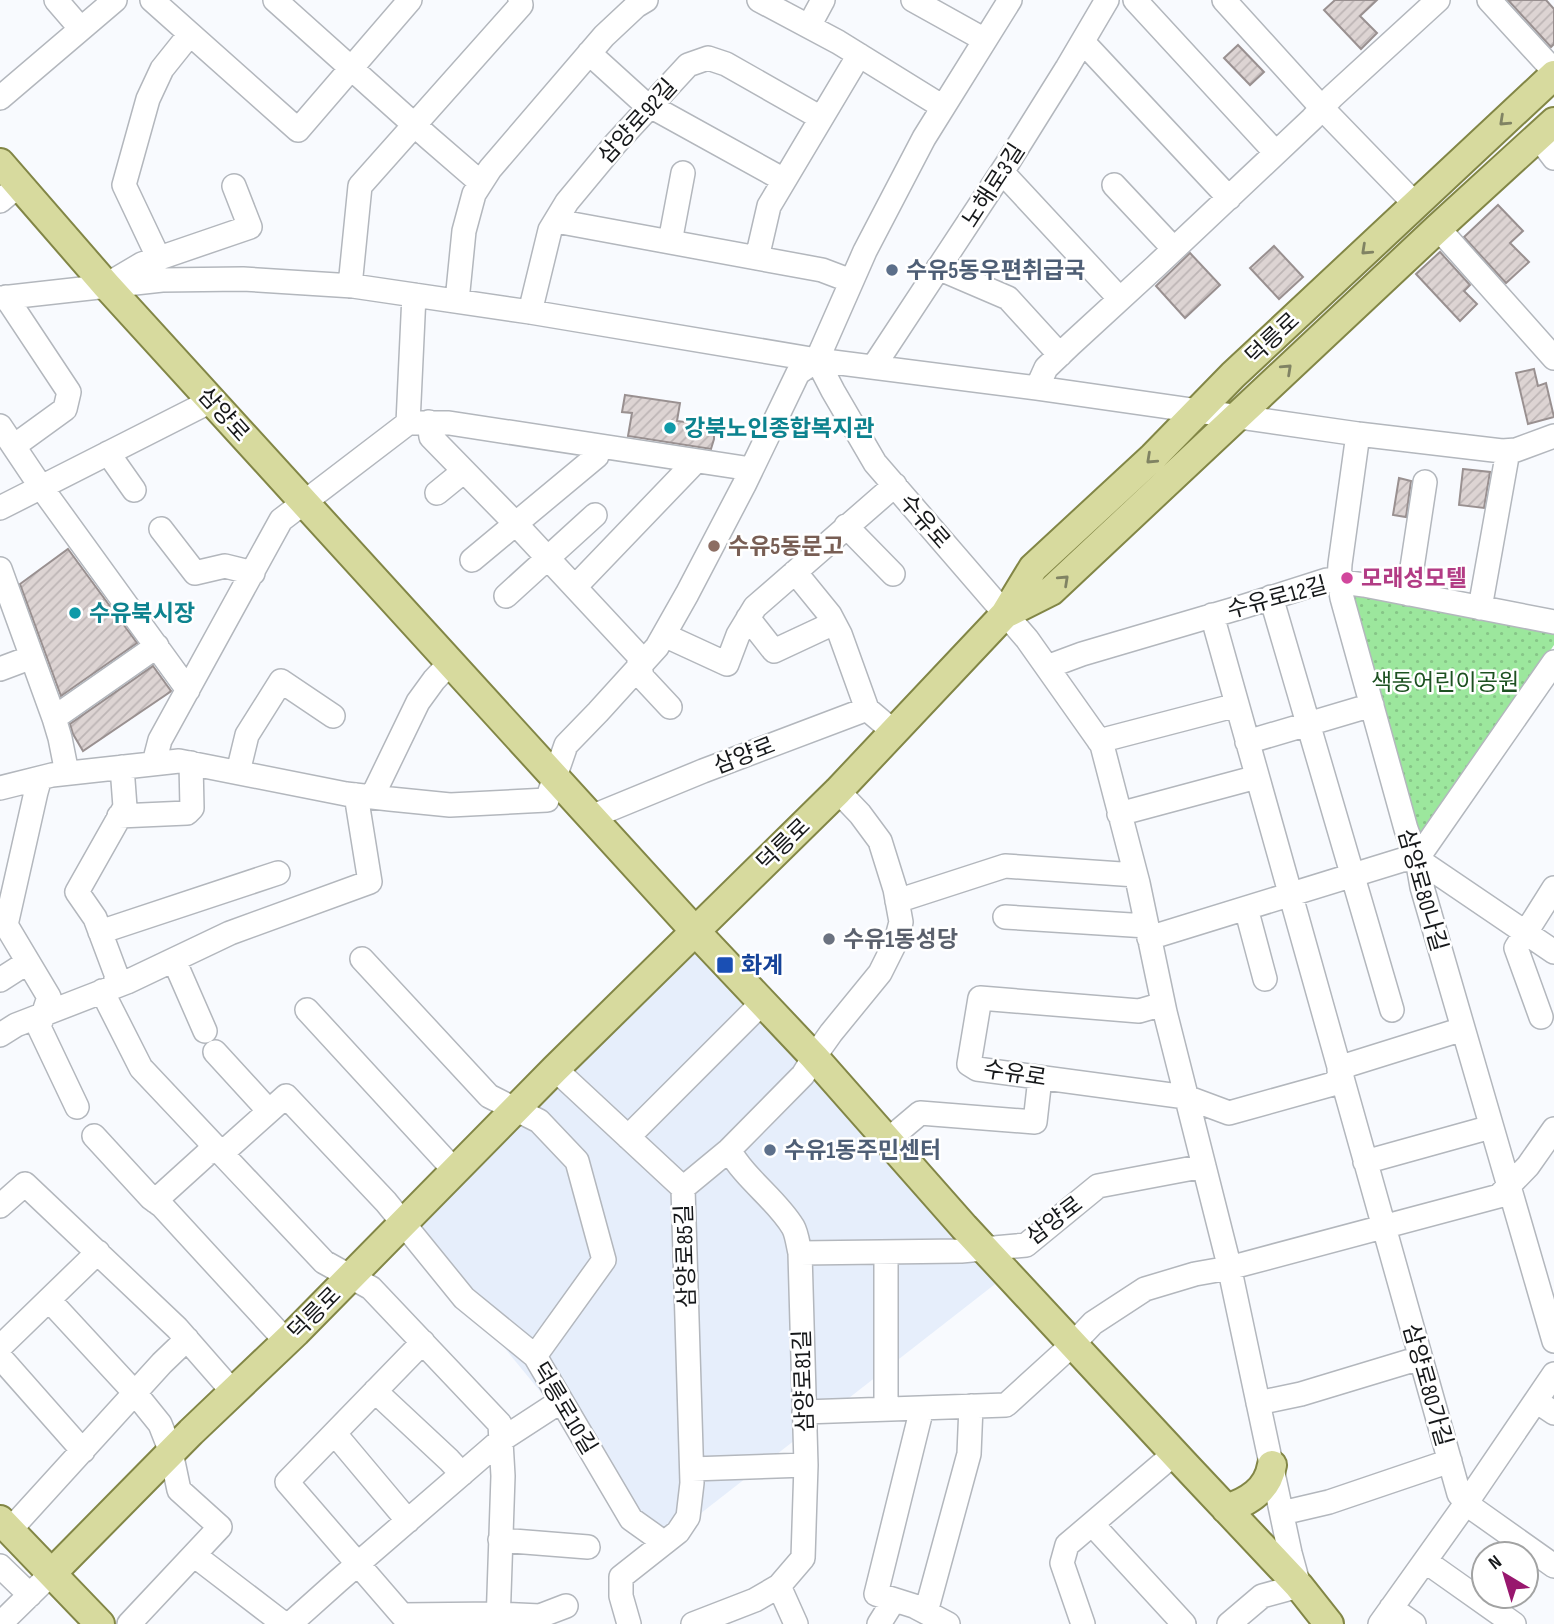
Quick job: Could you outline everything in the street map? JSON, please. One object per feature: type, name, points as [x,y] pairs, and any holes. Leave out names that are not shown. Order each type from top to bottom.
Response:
[{"type":"main road","name":"덕릉로","points":[[52,1573],[555,1069],[838,791],[1005,614],[1032,568],[1153,457],[1219,414],[1233,375],[1554,73]]},
{"type":"main road","name":"덕릉로","points":[[1005,614],[1051,591],[1219,414],[1438,228],[1549,139]]},
{"type":"main road","name":"삼양로","points":[[0,163],[9,193],[106,285],[695,932],[814,1056],[984,1248],[1299,1586],[1329,1624]]},
{"type":"main road","points":[[1226,1509],[1258,1493],[1270,1476],[1272,1465]]},
{"type":"main road","points":[[5,1525],[100,1624]]},
{"type":"street","points":[[56,0],[81,29]]},
{"type":"street","points":[[0,98],[115,0]]},
{"type":"street","points":[[152,0],[298,130],[410,0]]},
{"type":"street","points":[[275,0],[481,183]]},
{"type":"street","points":[[350,286],[360,186],[520,5],[520,0]]},
{"type":"street","points":[[457,301],[464,231],[474,194],[490,169],[604,36],[646,0]]},
{"type":"street","points":[[760,0],[859,55],[943,107]]},
{"type":"street","points":[[809,26],[823,0]]},
{"type":"street","points":[[913,0],[985,40]]},
{"type":"street","points":[[0,788],[67,773],[179,761],[364,796],[450,805],[547,800],[566,745],[657,648],[798,373],[817,360],[851,281],[924,138],[1010,0]]},
{"type":"street","name":"노해로3길","points":[[874,366],[1002,172],[1107,0]]},
{"type":"street","points":[[1135,0],[1276,153]]},
{"type":"street","points":[[1224,0],[1415,204]]},
{"type":"street","points":[[1489,0],[1554,73]]},
{"type":"street","points":[[1037,388],[1046,368],[1276,153],[1423,5]]},
{"type":"street","points":[[159,259],[124,185],[148,99],[162,69],[190,34]]},
{"type":"street","points":[[1083,42],[1229,198]]},
{"type":"street","points":[[589,53],[643,102],[784,180]]},
{"type":"street","points":[[757,258],[769,206],[859,55]]},
{"type":"street","name":"삼양로92길","points":[[530,313],[550,230],[567,202],[616,143],[688,65],[708,58],[726,64],[821,118]]},
{"type":"street","points":[[1002,172],[1120,299]]},
{"type":"street","points":[[670,242],[683,173]]},
{"type":"street","points":[[1114,185],[1174,249]]},
{"type":"street","points":[[106,285],[142,264],[250,227],[234,186]]},
{"type":"street","points":[[556,221],[822,270],[851,281]]},
{"type":"street","points":[[1438,228],[1554,358]]},
{"type":"street","points":[[938,268],[1008,298],[1060,355]]},
{"type":"street","points":[[13,446],[65,409],[69,392],[3,297],[162,280],[243,279],[350,286],[817,360],[1358,434],[1502,451],[1516,450],[1554,436]]},
{"type":"street","points":[[414,295],[419,423],[638,655],[642,677],[670,707]]},
{"type":"street","name":"수유로","points":[[817,360],[876,463],[1027,639],[1102,745],[1136,875],[1163,1004],[1229,1268],[1299,1586]]},
{"type":"street","points":[[0,508],[211,401]]},
{"type":"street","points":[[154,764],[160,740],[282,520],[419,423],[449,423],[751,469]]},
{"type":"street","points":[[0,426],[188,690]]},
{"type":"street","name":"삼양로80나길","points":[[1358,434],[1339,564],[1342,598],[1406,829],[1417,859],[1422,887],[1554,1341]]},
{"type":"street","points":[[472,560],[597,456],[599,446]]},
{"type":"street","points":[[1480,607],[1508,451]]},
{"type":"street","points":[[108,453],[134,490]]},
{"type":"street","points":[[575,587],[696,461]]},
{"type":"street","points":[[437,493],[464,471]]},
{"type":"street","points":[[1408,594],[1425,482]]},
{"type":"street","points":[[664,635],[727,664],[737,635],[755,607],[895,485]]},
{"type":"street","points":[[506,596],[595,515]]},
{"type":"street","points":[[846,526],[893,574]]},
{"type":"street","points":[[162,529],[195,573],[225,566],[253,573]]},
{"type":"street","points":[[794,572],[830,615],[840,634],[867,709],[893,731]]},
{"type":"street","name":"수유로12길","points":[[1047,667],[1326,580],[1554,622]]},
{"type":"street","points":[[2,583],[54,718],[67,773]]},
{"type":"street","points":[[1271,597],[1391,1010]]},
{"type":"street","name":"삼양로80가길","points":[[1212,615],[1459,1494],[1475,1510],[1554,1566]]},
{"type":"street","points":[[748,618],[774,650],[834,623]]},
{"type":"street","points":[[54,718],[157,646]]},
{"type":"street","points":[[0,669],[32,657]]},
{"type":"street","points":[[1417,859],[1554,662]]},
{"type":"street","points":[[0,1035],[16,1025],[109,989],[230,933],[370,882],[364,796],[418,702],[450,663]]},
{"type":"street","points":[[238,772],[247,736],[281,681],[333,716]]},
{"type":"street","points":[[1099,741],[1237,705]]},
{"type":"street","points":[[1247,742],[1372,705]]},
{"type":"street","name":"삼양로","points":[[591,817],[702,771],[867,709]]},
{"type":"street","points":[[119,816],[187,813],[192,808],[191,763]]},
{"type":"street","points":[[122,767],[125,807],[77,892],[95,918],[116,974],[109,989],[141,1068],[324,1262],[371,1288],[500,1424],[503,1476],[498,1619]]},
{"type":"street","points":[[1119,814],[1257,777]]},
{"type":"street","points":[[40,778],[6,925],[49,997],[39,1027],[77,1107]]},
{"type":"street","points":[[814,1056],[880,973],[896,941],[901,922],[880,841],[838,791]]},
{"type":"street","points":[[1005,917],[1148,932],[1246,908],[1402,860],[1417,859],[1554,952]]},
{"type":"street","points":[[897,901],[1005,866],[1136,875]]},
{"type":"street","points":[[100,932],[278,873]]},
{"type":"street","points":[[1541,1017],[1516,948],[1554,888]]},
{"type":"street","points":[[1246,908],[1265,979]]},
{"type":"street","points":[[362,959],[489,1096],[539,1121],[577,1161],[604,1260],[535,1356]]},
{"type":"street","points":[[174,960],[205,1031]]},
{"type":"street","points":[[0,980],[28,962]]},
{"type":"street","name":"수유로","points":[[1163,1004],[1139,1010],[979,998],[970,1064],[977,1069],[1186,1097],[1229,1113],[1333,1084],[1340,1073]]},
{"type":"street","points":[[628,1137],[763,1002]]},
{"type":"street","points":[[307,1010],[455,1171]]},
{"type":"street","points":[[1340,1073],[1351,1065],[1463,1029]]},
{"type":"street","name":"덕릉로10길","points":[[215,1052],[277,1103],[386,1202],[464,1298],[535,1356],[631,1519],[659,1539]]},
{"type":"street","name":"삼양로85길","points":[[629,1624],[621,1596],[621,1577],[678,1532],[688,1517],[692,1469],[683,1188],[729,1150],[803,1075],[814,1056]]},
{"type":"street","points":[[555,1069],[683,1188]]},
{"type":"street","points":[[888,1140],[920,1113],[1035,1122],[1040,1078]]},
{"type":"street","points":[[155,1201],[208,1153],[229,1147],[277,1103]]},
{"type":"street","points":[[1365,1162],[1491,1127]]},
{"type":"street","points":[[804,1412],[1006,1405],[1093,1323],[1145,1289],[1499,1196],[1528,1166],[1554,1129]]},
{"type":"street","points":[[94,1136],[286,1341]]},
{"type":"street","name":"삼양로81길","points":[[729,1150],[738,1165],[794,1229],[800,1253],[806,1465],[803,1558],[779,1586]]},
{"type":"street","name":"삼양로","points":[[800,1253],[961,1251],[1026,1245],[1098,1186],[1204,1166]]},
{"type":"street","points":[[0,1206],[25,1184],[187,1339],[233,1392]]},
{"type":"street","points":[[0,1347],[98,1252]]},
{"type":"street","points":[[886,1252],[886,1409]]},
{"type":"street","points":[[49,1300],[160,1424],[171,1452],[179,1490],[220,1527],[129,1624]]},
{"type":"street","points":[[5,1525],[83,1451],[187,1339]]},
{"type":"street","points":[[423,1342],[287,1482],[402,1615],[498,1619],[540,1616],[566,1606]]},
{"type":"street","points":[[0,1357],[83,1451]]},
{"type":"street","points":[[1258,1403],[1301,1394],[1420,1358]]},
{"type":"street","points":[[1414,1624],[1386,1616],[1467,1502],[1545,1407],[1554,1374]]},
{"type":"street","points":[[375,1391],[461,1474]]},
{"type":"street","points":[[290,1624],[501,1440],[561,1401]]},
{"type":"street","points":[[926,1612],[969,1454],[971,1406]]},
{"type":"street","points":[[879,1624],[922,1408]]},
{"type":"street","points":[[335,1434],[408,1521]]},
{"type":"street","points":[[1083,1624],[1062,1563],[1067,1545],[1174,1454]]},
{"type":"street","points":[[1282,1513],[1329,1502],[1450,1461]]},
{"type":"street","points":[[692,1469],[806,1465]]},
{"type":"street","points":[[1092,1524],[1184,1624]]},
{"type":"street","points":[[500,1540],[588,1547]]},
{"type":"street","points":[[194,1555],[284,1624]]},
{"type":"street","points":[[1425,1560],[1514,1624]]},
{"type":"street","points":[[0,1566],[30,1595]]},
{"type":"street","points":[[0,1624],[52,1573]]},
{"type":"street","points":[[693,1624],[755,1600],[779,1586],[796,1624]]},
{"type":"street","points":[[1229,1624],[1262,1596],[1299,1586]]},
{"type":"street","points":[[885,1597],[914,1606],[948,1624]]},
{"type":"shaded area","points":[[695,946],[1008,1274],[664,1542],[406,1228]]},
{"type":"green space","name":"색동어린이공원","points":[[1348,590],[1554,632],[1554,645],[1420,842]]},
{"type":"building","points":[[1335,0],[1377,0],[1360,16],[1377,33],[1361,49],[1324,10]]},
{"type":"building","points":[[1508,0],[1546,0],[1554,9],[1554,44],[1551,47]]},
{"type":"building","points":[[1238,45],[1264,72],[1250,85],[1224,58]]},
{"type":"building","points":[[1498,205],[1523,231],[1510,243],[1529,262],[1506,283],[1464,237]]},
{"type":"building","points":[[1274,246],[1303,277],[1279,299],[1250,268]]},
{"type":"building","points":[[1440,252],[1470,285],[1464,291],[1477,304],[1460,321],[1416,274]]},
{"type":"building","points":[[1190,253],[1220,285],[1185,318],[1156,286]]},
{"type":"building","points":[[1534,369],[1538,386],[1546,383],[1554,417],[1528,424],[1516,373]]},
{"type":"building","name":"강북노인종합복지관","points":[[625,395],[680,403],[677,421],[708,425],[714,432],[711,449],[628,436],[632,413],[622,412]]},
{"type":"building","points":[[1463,469],[1490,472],[1484,508],[1459,505]]},
{"type":"building","points":[[1399,478],[1411,481],[1406,517],[1393,515]]},
{"type":"building","name":"수유북시장","points":[[68,549],[137,643],[61,696],[20,584]]},
{"type":"building","points":[[153,666],[171,691],[83,751],[70,724]]},
{"type":"place","name":"수유5동우편취급국","points":[[892,270]]},
{"type":"place","name":"강북노인종합복지관","points":[[670,428]]},
{"type":"place","name":"수유5동문고","points":[[714,546]]},
{"type":"place","name":"모래성모텔","points":[[1347,578]]},
{"type":"place","name":"수유북시장","points":[[75,613]]},
{"type":"place","name":"수유1동성당","points":[[829,939]]},
{"type":"place","name":"화계","points":[[725,965]]},
{"type":"place","name":"수유1동주민센터","points":[[770,1150]]}]
